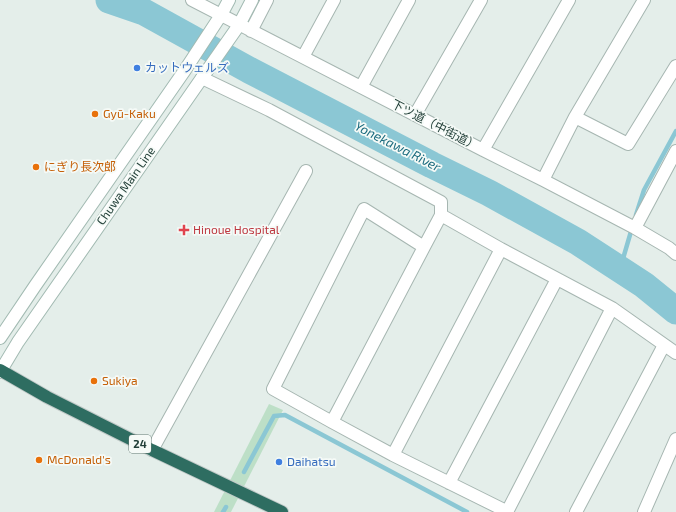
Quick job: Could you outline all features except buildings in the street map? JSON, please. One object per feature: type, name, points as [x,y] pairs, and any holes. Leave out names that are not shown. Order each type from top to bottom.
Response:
[{"type":"highway","name":"24","points":[[0,371],[47,397],[152,450],[282,512]]},
{"type":"street","name":"下ツ道（中街道）","points":[[192,0],[212,4],[218,19],[235,30],[251,31],[303,57],[635,228],[676,254]]},
{"type":"street","name":"Chuwa Main Line","points":[[0,338],[188,66],[229,0]]},
{"type":"street","name":"Chuwa Main Line","points":[[0,371],[18,342],[235,30],[252,0]]},
{"type":"street","points":[[251,31],[267,0]]},
{"type":"street","points":[[303,57],[334,0]]},
{"type":"street","points":[[361,87],[409,0]]},
{"type":"street","points":[[415,115],[480,0]]},
{"type":"street","points":[[482,150],[569,0]]},
{"type":"street","points":[[544,180],[575,117],[644,0]]},
{"type":"street","points":[[575,117],[628,144],[676,66]]},
{"type":"street","points":[[203,77],[269,110],[441,202],[441,215],[332,422]]},
{"type":"street","points":[[635,228],[676,151]]},
{"type":"street","points":[[152,450],[306,171]]},
{"type":"street","points":[[424,247],[364,209],[273,389],[393,455],[505,511],[612,308]]},
{"type":"street","points":[[441,215],[501,249],[612,308],[676,353]]},
{"type":"street","points":[[393,455],[501,249]]},
{"type":"street","points":[[449,483],[557,279]]},
{"type":"street","points":[[576,512],[664,345]]},
{"type":"street","points":[[644,512],[676,439]]},
{"type":"green space","points":[[269,404],[283,410],[231,512],[214,512]]},
{"type":"waterway","name":"Yonekawa River","points":[[109,0],[144,12],[249,70],[489,193],[578,242],[644,285],[676,311]]},
{"type":"waterway","points":[[636,215],[644,190],[676,131]]},
{"type":"waterway","points":[[620,269],[632,228]]},
{"type":"waterway","points":[[244,472],[274,416],[285,415],[467,512]]},
{"type":"waterway","points":[[223,512],[226,507]]},
{"type":"place","name":"カットウェルズ","points":[[137,68]]},
{"type":"place","name":"Gyū-Kaku","points":[[95,114]]},
{"type":"place","name":"にぎり長次郎","points":[[36,167]]},
{"type":"place","name":"Hinoue Hospital","points":[[184,230]]},
{"type":"place","name":"Sukiya","points":[[94,381]]},
{"type":"place","name":"McDonald's","points":[[39,460]]},
{"type":"place","name":"Daihatsu","points":[[279,462]]}]
